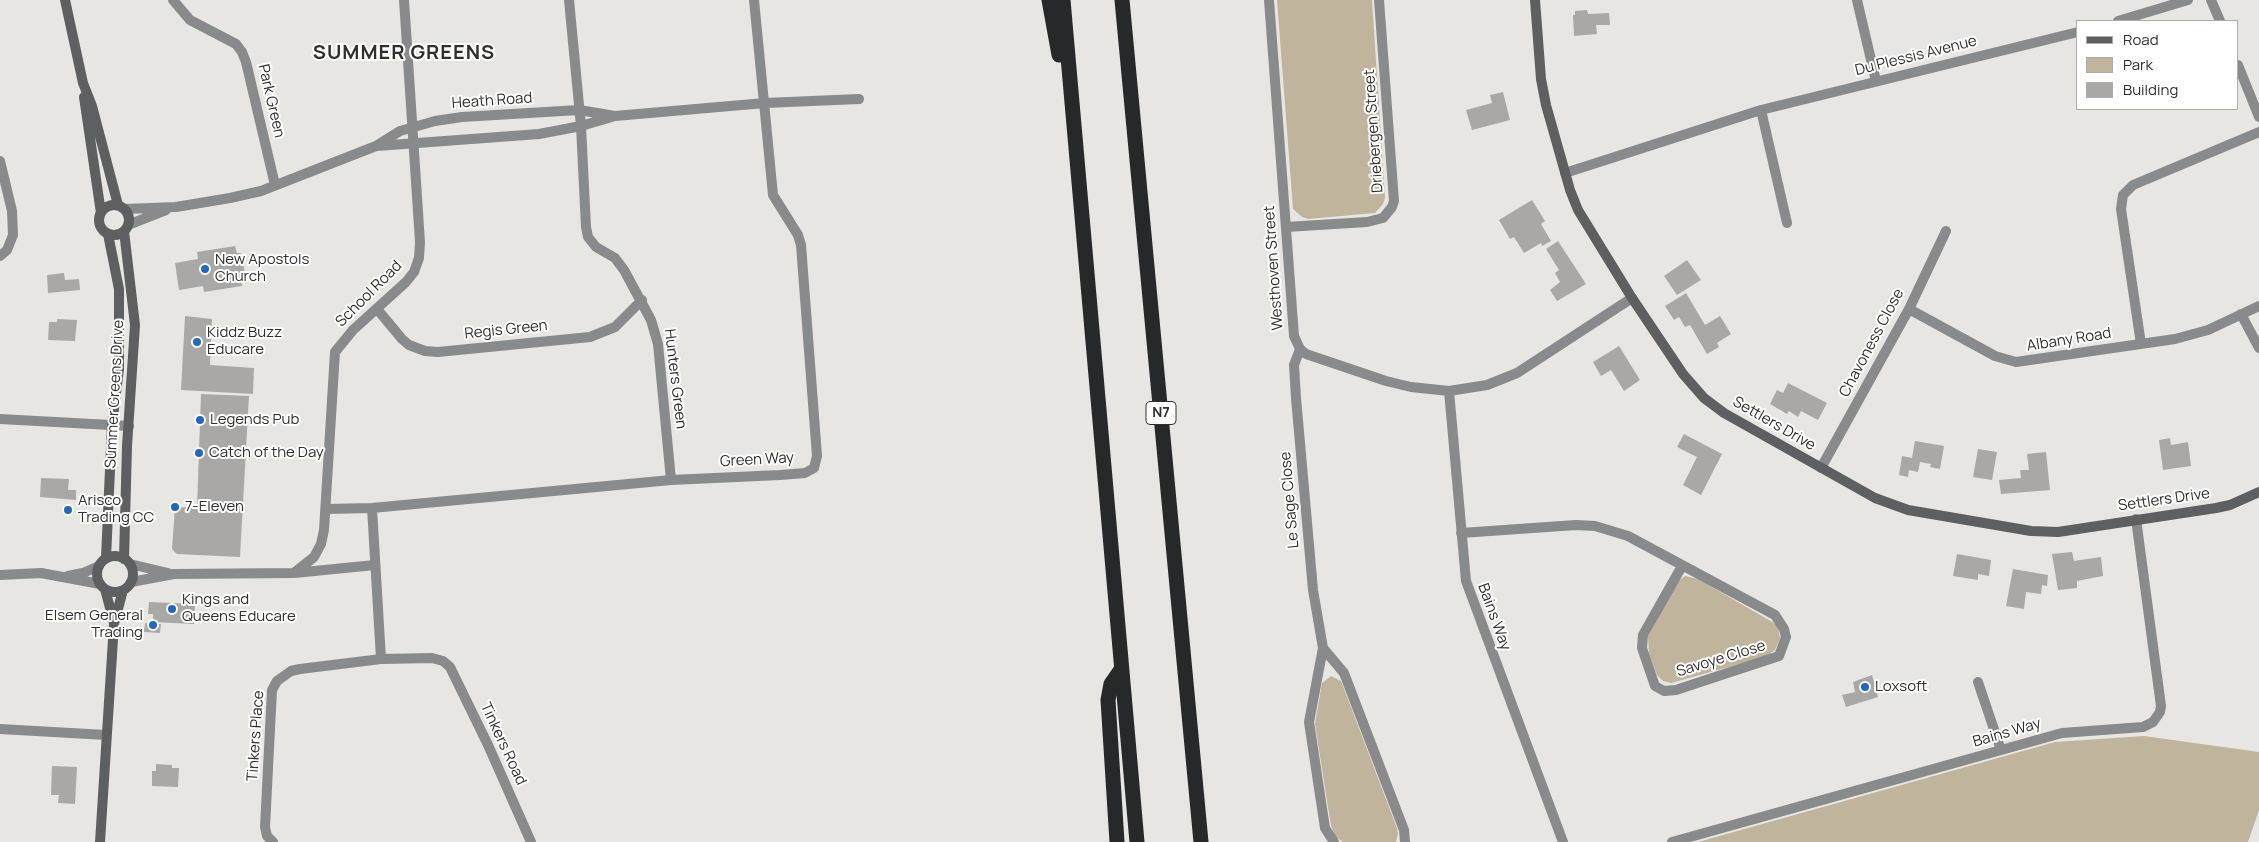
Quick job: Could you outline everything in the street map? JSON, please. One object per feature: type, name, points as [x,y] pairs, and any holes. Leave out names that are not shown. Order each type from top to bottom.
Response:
[{"type":"highway","points":[[1049,0],[1075,145]]},
{"type":"highway","points":[[1063,0],[1120,671],[1137,842]]},
{"type":"highway","name":"N7","points":[[1122,0],[1201,842]]},
{"type":"highway","points":[[1117,842],[1108,700],[1111,684],[1120,671]]},
{"type":"highway","points":[[1200,826],[1207,832],[1212,842]]},
{"type":"street","points":[[65,0],[84,83],[122,207],[129,216],[126,228],[116,234],[108,234],[100,225],[101,213],[85,108],[84,83]]},
{"type":"street","name":"Park Green","points":[[173,0],[190,20],[236,44],[242,52],[275,185]]},
{"type":"street","name":"School Road","points":[[294,573],[314,557],[321,544],[326,509],[335,352],[353,330],[406,282],[414,272],[419,258],[420,242],[404,0]]},
{"type":"street","points":[[569,0],[580,126]]},
{"type":"street","points":[[754,0],[765,103]]},
{"type":"street","name":"Westhoven Street","points":[[1269,0],[1294,336],[1300,349]]},
{"type":"street","name":"Driebergen Street","points":[[1286,227],[1367,222],[1383,218],[1392,207],[1394,201],[1379,0]]},
{"type":"street","name":"Settlers Drive","points":[[1535,0],[1541,79],[1546,105],[1565,173],[1578,210],[1632,298],[1682,374],[1704,398],[1733,419],[1875,498],[1898,507],[2031,531],[2058,532],[2230,505],[2259,492]]},
{"type":"street","points":[[1857,0],[1876,81]]},
{"type":"street","points":[[2121,20],[2188,0]]},
{"type":"street","points":[[2211,0],[2220,20]]},
{"type":"street","name":"Du Plessis Avenue","points":[[1565,173],[1760,110],[2076,32]]},
{"type":"street","points":[[2239,67],[2259,117]]},
{"type":"street","name":"Heath Road","points":[[376,146],[540,134],[580,126],[615,116],[765,103],[859,98]]},
{"type":"street","name":"Green Way","points":[[326,509],[372,508],[671,480],[805,473],[810,471],[816,464],[801,245],[798,235],[773,195],[765,103]]},
{"type":"street","name":"Heath Road","points":[[122,207],[176,207],[247,195],[376,146],[400,131],[413,126],[462,117],[579,110],[615,116]]},
{"type":"street","points":[[1760,110],[1787,224]]},
{"type":"street","name":"Hunters Green","points":[[580,126],[588,237],[596,247],[615,258],[642,300],[651,320],[658,344],[671,480]]},
{"type":"street","points":[[2140,344],[2121,209],[2123,195],[2133,185],[2259,132]]},
{"type":"street","points":[[0,161],[12,211],[13,235],[7,250],[0,256]]},
{"type":"street","points":[[101,213],[110,205],[122,207]]},
{"type":"street","name":"Heath Road","points":[[126,228],[176,207]]},
{"type":"street","name":"Summer Greens Drive","points":[[126,228],[135,325],[129,426],[127,561]]},
{"type":"street","name":"Chavoness Close","points":[[1821,468],[1909,309],[1946,231]]},
{"type":"street","name":"Summer Greens Drive","points":[[106,558],[112,425],[119,369],[119,289],[115,259],[108,234]]},
{"type":"street","points":[[1300,349],[1312,358],[1386,381],[1429,390],[1449,391],[1487,385],[1517,373],[1632,298]]},
{"type":"street","name":"Regis Green","points":[[377,309],[409,345],[425,351],[438,352],[590,336],[615,327],[642,300]]},
{"type":"street","name":"Albany Road","points":[[1909,309],[1994,356],[2016,362],[2194,334],[2259,306]]},
{"type":"street","points":[[2241,314],[2259,348]]},
{"type":"street","name":"Le Sage Close","points":[[1300,349],[1294,365],[1296,398],[1313,590],[1322,648],[1309,722],[1325,828],[1334,842]]},
{"type":"street","name":"Bains Way","points":[[1449,391],[1463,568],[1469,594],[1563,842]]},
{"type":"street","points":[[0,418],[129,426]]},
{"type":"street","points":[[372,508],[381,659]]},
{"type":"street","name":"Bains Way","points":[[1672,842],[2062,733],[2143,727],[2156,718],[2161,706],[2136,519]]},
{"type":"street","name":"Savoye Close","points":[[1460,532],[1576,525],[1595,526],[1628,536],[1775,615],[1784,629],[1786,637],[1779,656],[1676,690],[1664,691],[1655,686],[1642,648],[1643,635],[1682,566]]},
{"type":"street","points":[[65,576],[83,573],[98,566],[106,558],[117,556],[127,561],[174,574]]},
{"type":"street","points":[[127,561],[132,571],[131,582]]},
{"type":"street","points":[[98,566],[97,577],[103,587],[114,624]]},
{"type":"street","points":[[100,842],[114,624],[123,590],[131,582],[174,574],[294,573],[375,566]]},
{"type":"street","points":[[0,575],[41,573],[65,576],[103,587],[112,592],[123,590]]},
{"type":"street","points":[[1322,648],[1344,673],[1404,830],[1405,842]]},
{"type":"street","name":"Tinkers Place","points":[[272,842],[267,836],[265,827],[272,690],[277,680],[291,671],[300,669],[381,659],[432,658],[442,661]]},
{"type":"street","name":"Tinkers Road","points":[[442,661],[450,667],[488,745],[531,842]]},
{"type":"street","points":[[1978,682],[2001,750]]},
{"type":"street","points":[[0,728],[106,735]]},
{"type":"green space","points":[[1277,0],[1372,0],[1385,198],[1383,204],[1375,213],[1308,219],[1302,217],[1293,209]]},
{"type":"green space","points":[[1685,576],[1698,579],[1774,623],[1778,627],[1780,638],[1775,650],[1765,657],[1671,683],[1663,681],[1657,675],[1649,653],[1648,637],[1678,581]]},
{"type":"green space","points":[[1331,676],[1341,681],[1397,828],[1396,842],[1343,842],[1336,837],[1331,826],[1315,724],[1322,683]]},
{"type":"green space","points":[[2144,736],[2259,752],[2259,810],[2248,842],[1698,842],[2055,742]]},
{"type":"building","points":[[1587,10],[1588,14],[1609,13],[1610,25],[1596,25],[1597,34],[1574,36],[1573,15],[1575,15],[1575,11]]},
{"type":"building","points":[[1503,92],[1510,120],[1472,130],[1466,110],[1492,103],[1490,95]]},
{"type":"building","points":[[1532,200],[1545,221],[1541,224],[1551,241],[1542,246],[1541,243],[1524,253],[1514,237],[1510,239],[1499,220]]},
{"type":"building","points":[[1558,241],[1586,284],[1557,301],[1550,290],[1560,282],[1555,273],[1559,270],[1546,249]]},
{"type":"building","points":[[235,246],[237,253],[241,253],[246,278],[241,279],[242,286],[204,292],[203,286],[179,290],[175,263],[198,259],[197,252]]},
{"type":"building","points":[[1687,260],[1701,280],[1677,295],[1664,276]]},
{"type":"building","points":[[64,273],[65,280],[79,279],[80,290],[48,293],[47,275]]},
{"type":"building","points":[[1686,293],[1705,325],[1720,316],[1731,334],[1717,343],[1719,347],[1707,354],[1690,325],[1685,327],[1679,317],[1674,320],[1665,306]]},
{"type":"building","name":"Kiddz Buzz Educare","points":[[185,316],[212,319],[210,365],[254,368],[253,394],[181,390]]},
{"type":"building","points":[[57,319],[77,320],[75,341],[48,340],[49,322],[57,322]]},
{"type":"building","points":[[1619,346],[1640,380],[1624,391],[1611,370],[1601,376],[1593,362]]},
{"type":"building","points":[[1788,383],[1827,403],[1818,420],[1801,411],[1798,417],[1789,411],[1787,414],[1770,404],[1777,390],[1783,393]]},
{"type":"building","points":[[201,394],[249,396],[240,557],[177,554],[172,549],[175,507],[197,508]]},
{"type":"building","points":[[1684,434],[1722,454],[1701,495],[1683,485],[1697,457],[1677,447]]},
{"type":"building","points":[[2170,438],[2171,445],[2188,442],[2191,466],[2163,470],[2159,440]]},
{"type":"building","points":[[1915,441],[1944,446],[1940,469],[1930,467],[1931,464],[1920,462],[1918,472],[1909,470],[1908,477],[1899,475],[1902,456],[1912,458]]},
{"type":"building","points":[[1978,449],[1997,452],[1992,480],[1973,477]]},
{"type":"building","points":[[2046,452],[2050,490],[2001,494],[1999,480],[2021,478],[2020,470],[2029,470],[2027,454]]},
{"type":"building","points":[[41,478],[69,479],[68,490],[76,490],[76,500],[40,497]]},
{"type":"building","points":[[2072,552],[2074,561],[2101,557],[2103,576],[2077,581],[2077,588],[2058,590],[2052,554]]},
{"type":"building","points":[[1957,554],[1991,560],[1989,576],[1978,574],[1978,580],[1953,576]]},
{"type":"building","points":[[2013,569],[2048,575],[2047,586],[2042,585],[2041,594],[2026,592],[2024,609],[2006,606]]},
{"type":"building","name":"Kings and Queens Educare","points":[[149,602],[195,604],[194,624],[153,622],[153,614],[148,614]]},
{"type":"building","points":[[145,623],[161,624],[160,633],[144,632]]},
{"type":"building","name":"Loxsoft","points":[[1872,675],[1878,697],[1846,707],[1842,695],[1855,692],[1853,682]]},
{"type":"building","points":[[156,764],[172,765],[172,768],[179,768],[178,787],[152,786],[152,771],[156,771]]},
{"type":"building","points":[[52,766],[77,767],[75,804],[58,803],[59,795],[51,795]]},
{"type":"place","name":"New Apostols Church","points":[[205,269]]},
{"type":"place","name":"Kiddz Buzz Educare","points":[[197,342]]},
{"type":"place","name":"Legends Pub","points":[[200,420]]},
{"type":"place","name":"Catch of the Day","points":[[199,453]]},
{"type":"place","name":"7-Eleven","points":[[175,507]]},
{"type":"place","name":"Arisco Trading CC","points":[[68,510]]},
{"type":"place","name":"Kings and Queens Educare","points":[[172,609]]},
{"type":"place","name":"Elsem General Trading","points":[[153,625]]},
{"type":"place","name":"Loxsoft","points":[[1865,687]]},
{"type":"district","name":"SUMMER GREENS","points":[[404,53]]}]
